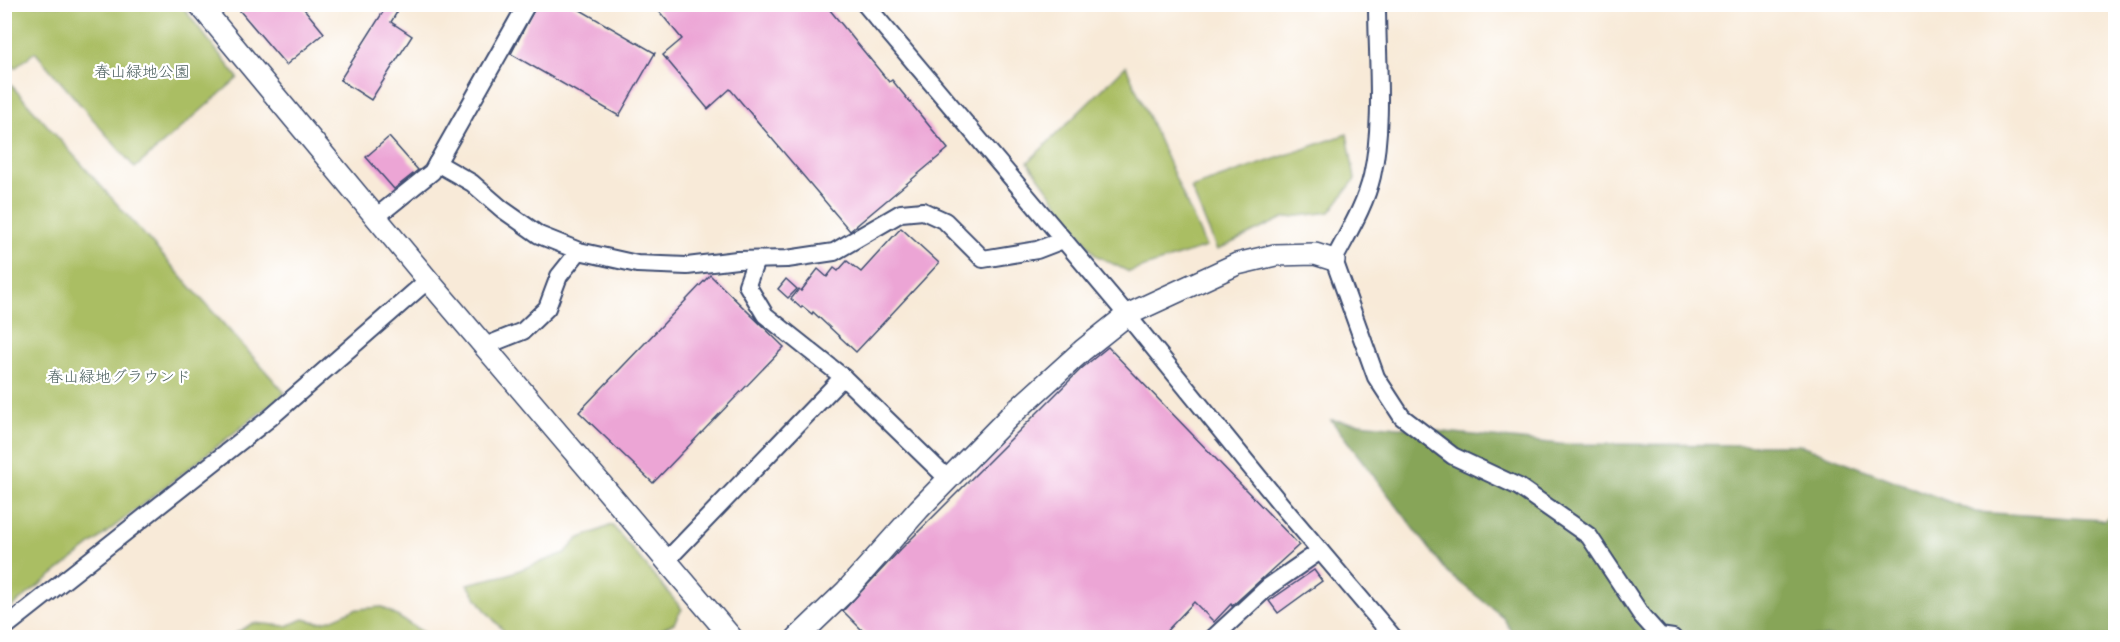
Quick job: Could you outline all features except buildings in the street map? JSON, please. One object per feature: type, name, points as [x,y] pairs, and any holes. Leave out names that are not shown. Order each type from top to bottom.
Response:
[{"type":"street","points":[[199,4],[428,280],[732,638]]},
{"type":"street","points":[[376,217],[432,172],[527,4]]},
{"type":"street","points":[[866,4],[1394,638]]},
{"type":"street","points":[[1377,4],[1378,134],[1372,176],[1360,209],[1334,260],[1376,377],[1402,417],[1453,456],[1519,487],[1589,536],[1642,616],[1660,636],[1673,638]]},
{"type":"street","points":[[437,163],[472,183],[502,209],[539,235],[579,251],[637,264],[687,266],[787,259],[834,252],[901,213],[924,211],[945,221],[983,259],[1037,250],[1063,240]]},
{"type":"street","points":[[485,346],[523,331],[547,308],[559,276],[579,251]]},
{"type":"street","points":[[797,638],[846,591],[919,509],[1009,417],[1083,350],[1127,315],[1237,264],[1275,255],[1314,254],[1334,260]]},
{"type":"street","points":[[756,260],[747,285],[765,315],[843,377],[948,479]]},
{"type":"street","points":[[4,628],[270,418],[428,280]]},
{"type":"street","points":[[667,560],[843,377]]},
{"type":"street","points":[[1213,638],[1268,587],[1320,550]]},
{"type":"green space","name":"春山緑地公園","points":[[4,5],[181,5],[238,78],[135,168],[35,52],[15,68],[5,56]]},
{"type":"green space","points":[[1126,66],[1206,247],[1129,272],[1095,255],[1028,162]]},
{"type":"green space","name":"春山緑地グラウンド","points":[[5,78],[285,393],[4,612]]},
{"type":"green space","points":[[1347,134],[1355,179],[1330,212],[1283,218],[1217,250],[1191,188]]},
{"type":"green space","points":[[1331,420],[1560,444],[1801,445],[1976,512],[2104,520],[2115,511],[2115,637],[1514,637],[1503,617],[1448,573]]},
{"type":"green space","points":[[612,525],[682,609],[674,623],[657,632],[664,637],[655,637],[656,633],[647,638],[509,637],[486,611],[467,584],[506,575],[565,553],[578,539]]},
{"type":"green space","points":[[382,607],[431,637],[235,638],[234,634],[253,623],[286,626],[304,619],[324,622],[354,610]]}]
